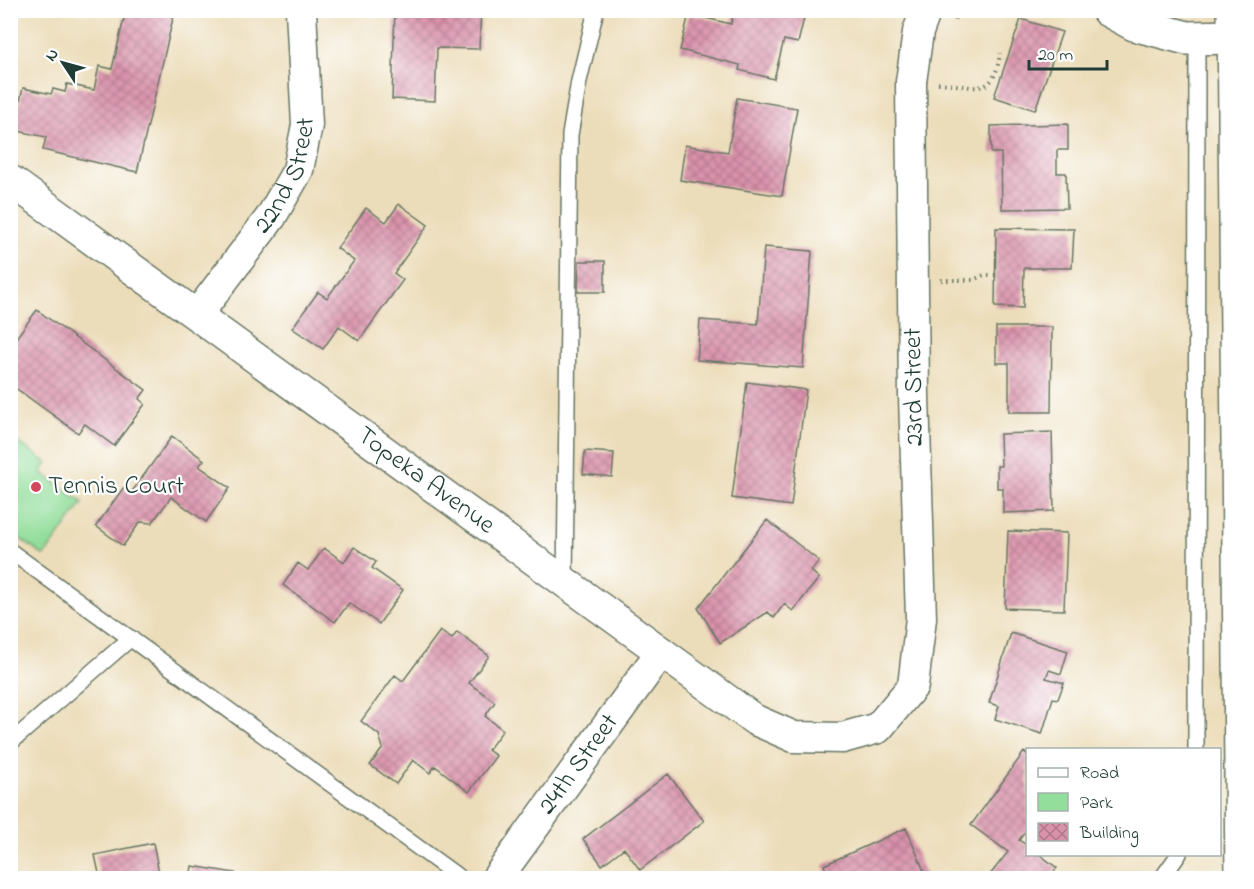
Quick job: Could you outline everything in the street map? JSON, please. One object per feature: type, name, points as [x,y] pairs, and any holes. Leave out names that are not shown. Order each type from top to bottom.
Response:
[{"type":"main road","points":[[1108,10],[1134,24],[1187,38],[1197,37],[1235,24],[1242,879]]},
{"type":"street","name":"22nd Street","points":[[197,315],[271,217],[297,170],[307,125],[301,10]]},
{"type":"street","name":"23rd Street","points":[[855,734],[878,728],[913,686],[921,618],[914,396],[911,82],[918,32],[926,10]]},
{"type":"street","name":"Topeka Avenue","points":[[10,180],[755,720],[794,737],[842,738],[855,734]]},
{"type":"street","name":"24th Street","points":[[497,879],[661,652]]},
{"type":"lane","points":[[565,582],[570,135],[579,81],[596,10]]},
{"type":"lane","points":[[1196,748],[1197,37]]},
{"type":"lane","points":[[10,551],[460,879]]},
{"type":"lane","points":[[10,743],[130,638]]},
{"type":"lane","points":[[1162,879],[1178,856]]},
{"type":"path","points":[[911,82],[984,86],[993,81],[998,70],[1000,53]]},
{"type":"path","points":[[941,280],[973,280],[984,275],[995,275]]},
{"type":"green space","name":"Tennis Court","points":[[11,437],[47,463],[41,472],[83,503],[44,556],[11,532]]},
{"type":"building","points":[[126,10],[160,10],[174,14],[137,172],[43,150],[46,137],[13,130],[23,88],[51,94],[53,89],[65,92],[67,84],[94,90],[99,66],[112,69]]},
{"type":"building","points":[[395,10],[481,10],[479,49],[437,48],[435,101],[392,99]]},
{"type":"building","points":[[734,10],[806,10],[798,43],[784,40],[774,79],[739,70],[740,65],[680,50],[689,14],[731,24]]},
{"type":"building","points":[[1021,19],[1062,32],[1035,110],[994,97]]},
{"type":"building","points":[[737,98],[797,108],[782,196],[680,180],[685,145],[728,152]]},
{"type":"building","points":[[1068,124],[1068,150],[1057,150],[1057,173],[1066,173],[1067,208],[1002,209],[1001,153],[991,153],[991,126]]},
{"type":"building","points":[[399,204],[428,225],[394,273],[403,280],[359,341],[339,326],[323,349],[292,328],[318,292],[327,298],[354,261],[337,248],[366,208],[386,222]]},
{"type":"building","points":[[996,228],[1074,229],[1072,268],[1024,268],[1023,308],[995,307]]},
{"type":"building","points":[[764,247],[812,251],[803,368],[697,360],[700,320],[758,324]]},
{"type":"building","points":[[579,261],[605,261],[605,292],[578,292]]},
{"type":"building","points":[[37,310],[146,390],[139,399],[145,404],[114,446],[85,424],[78,433],[10,384],[10,346]]},
{"type":"building","points":[[996,327],[1052,327],[1051,412],[1009,412],[1009,363],[996,363]]},
{"type":"building","points":[[747,382],[806,390],[791,506],[732,498]]},
{"type":"building","points":[[1052,432],[1054,511],[1003,513],[1003,488],[997,488],[997,466],[1001,466],[1000,434]]},
{"type":"building","points":[[172,436],[204,460],[199,466],[230,488],[206,522],[171,497],[152,523],[140,522],[123,546],[96,526],[124,487],[131,493]]},
{"type":"building","points":[[585,451],[614,453],[612,477],[583,474]]},
{"type":"building","points":[[767,520],[819,561],[811,571],[819,578],[793,611],[784,604],[774,618],[768,612],[720,643],[698,608]]},
{"type":"building","points":[[1008,531],[1067,533],[1064,610],[1005,608]]},
{"type":"building","points":[[354,547],[376,562],[372,568],[403,590],[379,624],[349,603],[335,622],[283,585],[298,563],[308,570],[324,548],[344,562]]},
{"type":"building","points":[[440,631],[452,639],[457,632],[489,656],[469,683],[495,702],[485,716],[503,730],[488,750],[496,756],[469,792],[435,766],[430,773],[413,760],[396,784],[370,765],[383,748],[379,735],[361,721],[395,675],[403,681]]},
{"type":"building","points":[[1011,633],[1068,651],[1061,674],[1049,670],[1046,678],[1064,683],[1058,699],[1053,698],[1042,734],[995,719],[999,706],[989,703]]},
{"type":"building","points":[[1024,752],[1026,754],[1026,831],[1019,840],[1026,845],[1026,856],[1042,856],[1057,868],[1049,878],[992,878],[989,876],[1008,852],[971,825]]},
{"type":"building","points":[[668,774],[704,821],[640,870],[624,848],[602,865],[583,839]]},
{"type":"building","points":[[906,828],[927,878],[828,878],[824,865]]},
{"type":"building","points":[[153,843],[160,878],[100,878],[95,855]]},
{"type":"building","points":[[192,866],[235,873],[234,878],[190,878]]},
{"type":"place","name":"Tennis Court","points":[[36,487]]}]
